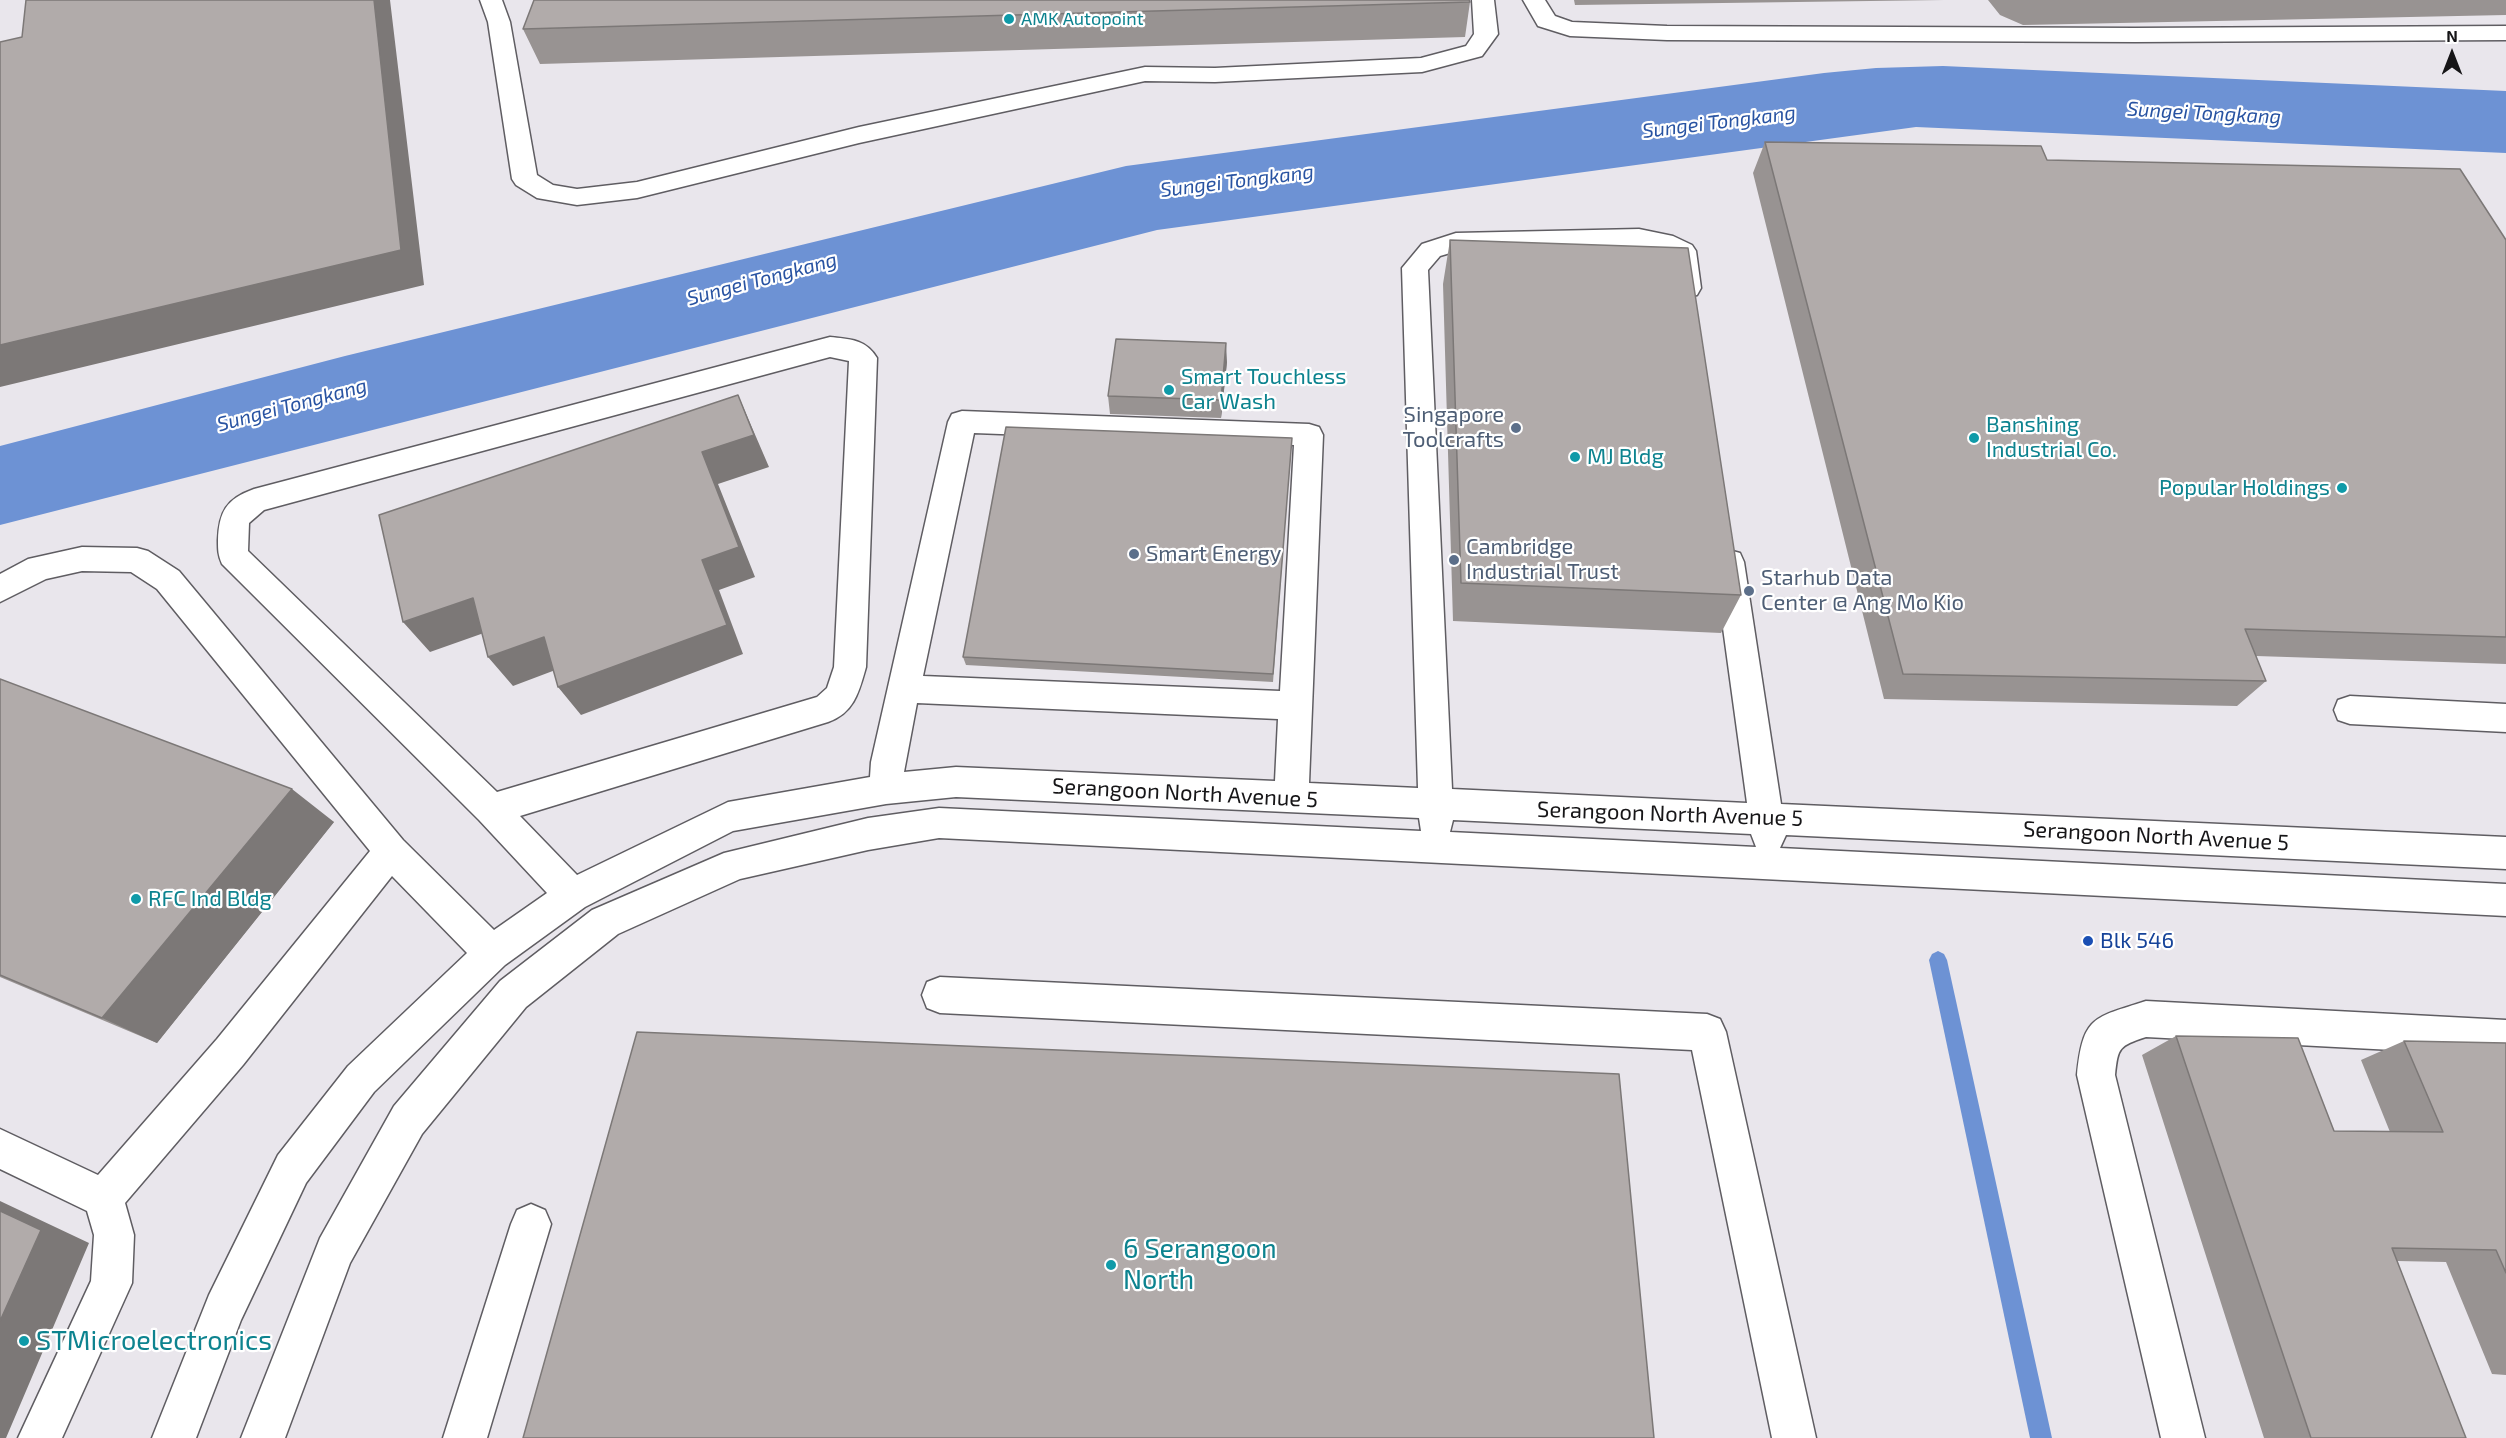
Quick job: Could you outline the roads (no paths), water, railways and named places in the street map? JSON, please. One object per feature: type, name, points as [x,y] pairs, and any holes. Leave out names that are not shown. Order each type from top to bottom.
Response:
[{"type":"street","points":[[491,0],[500,22],[525,179],[546,192],[577,197],[637,190],[859,135],[1145,74],[1246,74],[1422,65],[1474,51],[1486,34],[1483,0]]},
{"type":"street","points":[[1534,0],[1545,21],[1570,29],[1592,30],[2123,35],[2506,33]]},
{"type":"street","points":[[1437,849],[1415,268],[1431,250],[1456,242],[1640,238],[1664,242],[1683,250],[1692,309]]},
{"type":"street","points":[[491,809],[828,708],[841,696],[850,667],[863,358],[854,351],[831,347],[254,501],[234,518],[232,555],[491,809],[572,895]]},
{"type":"street","points":[[886,789],[888,762],[962,422],[1310,435],[1291,799]]},
{"type":"street","points":[[1726,541],[1772,863]]},
{"type":"street","points":[[0,589],[39,568],[82,559],[137,560],[168,580],[391,850],[492,953]]},
{"type":"street","points":[[904,689],[1297,706]]},
{"type":"street","points":[[2350,711],[2506,718]]},
{"type":"street","name":"Serangoon North Avenue 5","points":[[174,1438],[224,1310],[292,1169],[361,1079],[492,953],[572,895],[728,816],[886,789],[956,782],[1160,790],[1291,799],[1767,817],[2506,853]]},
{"type":"street","name":"Serangoon North Avenue 5","points":[[263,1438],[334,1251],[408,1120],[513,994],[605,922],[736,864],[868,834],[939,823],[2506,900]]},
{"type":"street","points":[[104,1198],[230,1052],[391,850]]},
{"type":"street","points":[[940,995],[1707,1032],[1794,1438]]},
{"type":"street","points":[[2183,1438],[2096,1075],[2099,1044],[2112,1030],[2146,1019],[2506,1038]]},
{"type":"street","points":[[0,1149],[104,1198],[114,1235],[111,1283],[40,1438]]},
{"type":"street","points":[[465,1438],[531,1224]]},
{"type":"water","name":"Sungei Tongkang","points":[[1943,66],[2506,91],[2506,153],[1916,127],[1157,230],[0,525],[0,446],[345,356],[1126,166],[1824,73],[1876,68]]},
{"type":"waterway","points":[[1938,960],[2041,1438]]},
{"type":"place","name":"AMK Autopoint","points":[[1009,19]]},
{"type":"place","name":"Smart Touchless Car Wash","points":[[1169,390]]},
{"type":"place","name":"Singapore Toolcrafts","points":[[1516,428]]},
{"type":"place","name":"Banshing Industrial Co.","points":[[1974,438]]},
{"type":"place","name":"MJ Bldg","points":[[1575,457]]},
{"type":"place","name":"Popular Holdings","points":[[2342,488]]},
{"type":"place","name":"Smart Energy","points":[[1134,554]]},
{"type":"place","name":"Cambridge Industrial Trust","points":[[1454,560]]},
{"type":"place","name":"Starhub Data Center @ Ang Mo Kio","points":[[1749,591]]},
{"type":"place","name":"RFC Ind Bldg","points":[[136,899]]},
{"type":"place","name":"Blk 546","points":[[2088,941]]},
{"type":"place","name":"6 Serangoon North","points":[[1111,1265]]},
{"type":"place","name":"STMicroelectronics","points":[[24,1341]]}]
